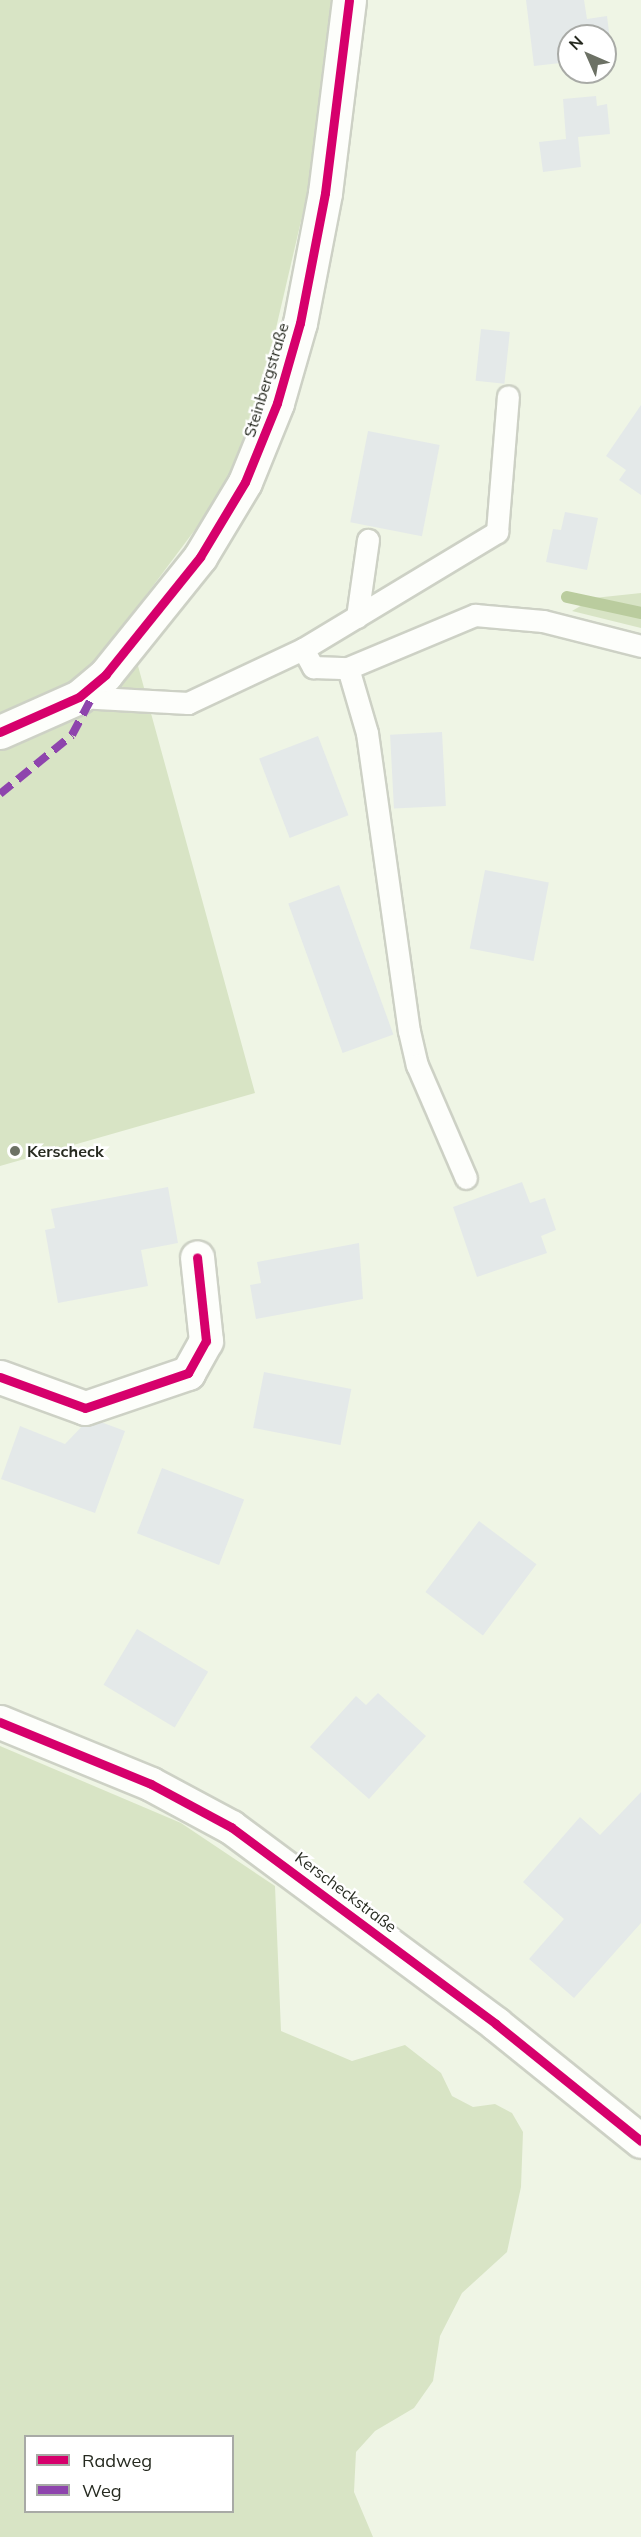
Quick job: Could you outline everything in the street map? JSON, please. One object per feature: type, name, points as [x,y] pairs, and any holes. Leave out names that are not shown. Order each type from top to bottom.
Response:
[{"type":"street","name":"Steinbergstraße","points":[[0,732],[79,697],[106,674],[200,557],[262,445],[313,259],[349,0]]},
{"type":"street","points":[[0,1377],[85,1408],[188,1372],[206,1341],[197,1257]]},
{"type":"street","name":"Kerscheckstraße","points":[[0,1722],[151,1784],[231,1827],[496,2024],[641,2141]]},
{"type":"lane","points":[[79,697],[188,703],[303,649],[497,532],[508,396]]},
{"type":"lane","points":[[357,617],[369,540]]},
{"type":"lane","points":[[303,649],[313,667],[348,669],[475,615],[543,621],[641,646]]},
{"type":"lane","points":[[348,669],[367,733],[409,1031],[417,1065],[466,1178]]},
{"type":"green space","points":[[0,0],[331,0],[308,191],[260,397],[229,474],[206,515],[126,622],[255,1093],[0,1166]]},
{"type":"green space","points":[[641,593],[641,628],[572,611],[594,598]]},
{"type":"green space","points":[[0,1746],[181,1823],[275,1886],[281,2031],[352,2061],[405,2045],[441,2073],[452,2096],[473,2107],[495,2104],[512,2113],[523,2132],[521,2187],[507,2252],[462,2293],[440,2336],[433,2381],[414,2408],[375,2431],[356,2452],[354,2492],[373,2537],[0,2537]]},
{"type":"building","points":[[526,0],[584,0],[587,19],[607,16],[608,24],[557,24],[557,63],[534,66]]},
{"type":"building","points":[[596,96],[597,106],[607,104],[610,134],[578,137],[581,167],[543,172],[539,142],[566,139],[563,99]]},
{"type":"building","points":[[481,329],[510,332],[504,384],[476,381]]},
{"type":"building","points":[[641,405],[641,495],[619,480],[626,470],[606,456]]},
{"type":"building","points":[[368,431],[440,445],[422,536],[350,522]]},
{"type":"building","points":[[565,512],[598,518],[587,570],[546,562],[553,529],[561,530]]},
{"type":"building","points":[[442,732],[446,806],[394,809],[390,735]]},
{"type":"building","points":[[318,736],[348,815],[290,838],[259,759]]},
{"type":"building","points":[[485,870],[549,882],[534,961],[470,949]]},
{"type":"building","points":[[339,885],[393,1034],[343,1053],[288,903]]},
{"type":"building","points":[[522,1182],[530,1203],[545,1198],[556,1230],[541,1236],[547,1253],[477,1277],[453,1207]]},
{"type":"building","points":[[168,1187],[178,1243],[141,1250],[148,1286],[58,1303],[45,1230],[55,1228],[51,1209]]},
{"type":"building","points":[[359,1243],[363,1299],[256,1319],[250,1285],[261,1283],[257,1262]]},
{"type":"building","points":[[264,1372],[351,1389],[340,1445],[253,1428]]},
{"type":"building","points":[[90,1418],[125,1431],[95,1513],[1,1479],[20,1426],[65,1444]]},
{"type":"building","points":[[162,1468],[244,1500],[219,1565],[137,1533]]},
{"type":"building","points":[[479,1521],[537,1564],[483,1635],[425,1592]]},
{"type":"building","points":[[137,1629],[208,1672],[175,1727],[104,1685]]},
{"type":"building","points":[[378,1693],[426,1736],[369,1799],[310,1747],[356,1696],[366,1705]]},
{"type":"building","points":[[641,1792],[641,1923],[574,1998],[529,1959],[564,1919],[523,1882],[580,1817],[600,1835]]},
{"type":"waterway","points":[[567,597],[641,613]]},
{"type":"marked path","points":[[0,794],[72,735],[91,700]]},
{"type":"cycle path","points":[[0,732],[79,697],[106,674],[200,557],[245,482],[277,403],[300,323],[325,193],[349,0]]},
{"type":"cycle path","points":[[0,1377],[85,1408],[188,1373],[206,1341],[197,1257]]},
{"type":"cycle path","points":[[0,1722],[151,1784],[231,1827],[496,2024],[641,2141]]},
{"type":"place","name":"Kerscheck","points":[[15,1151]]}]
